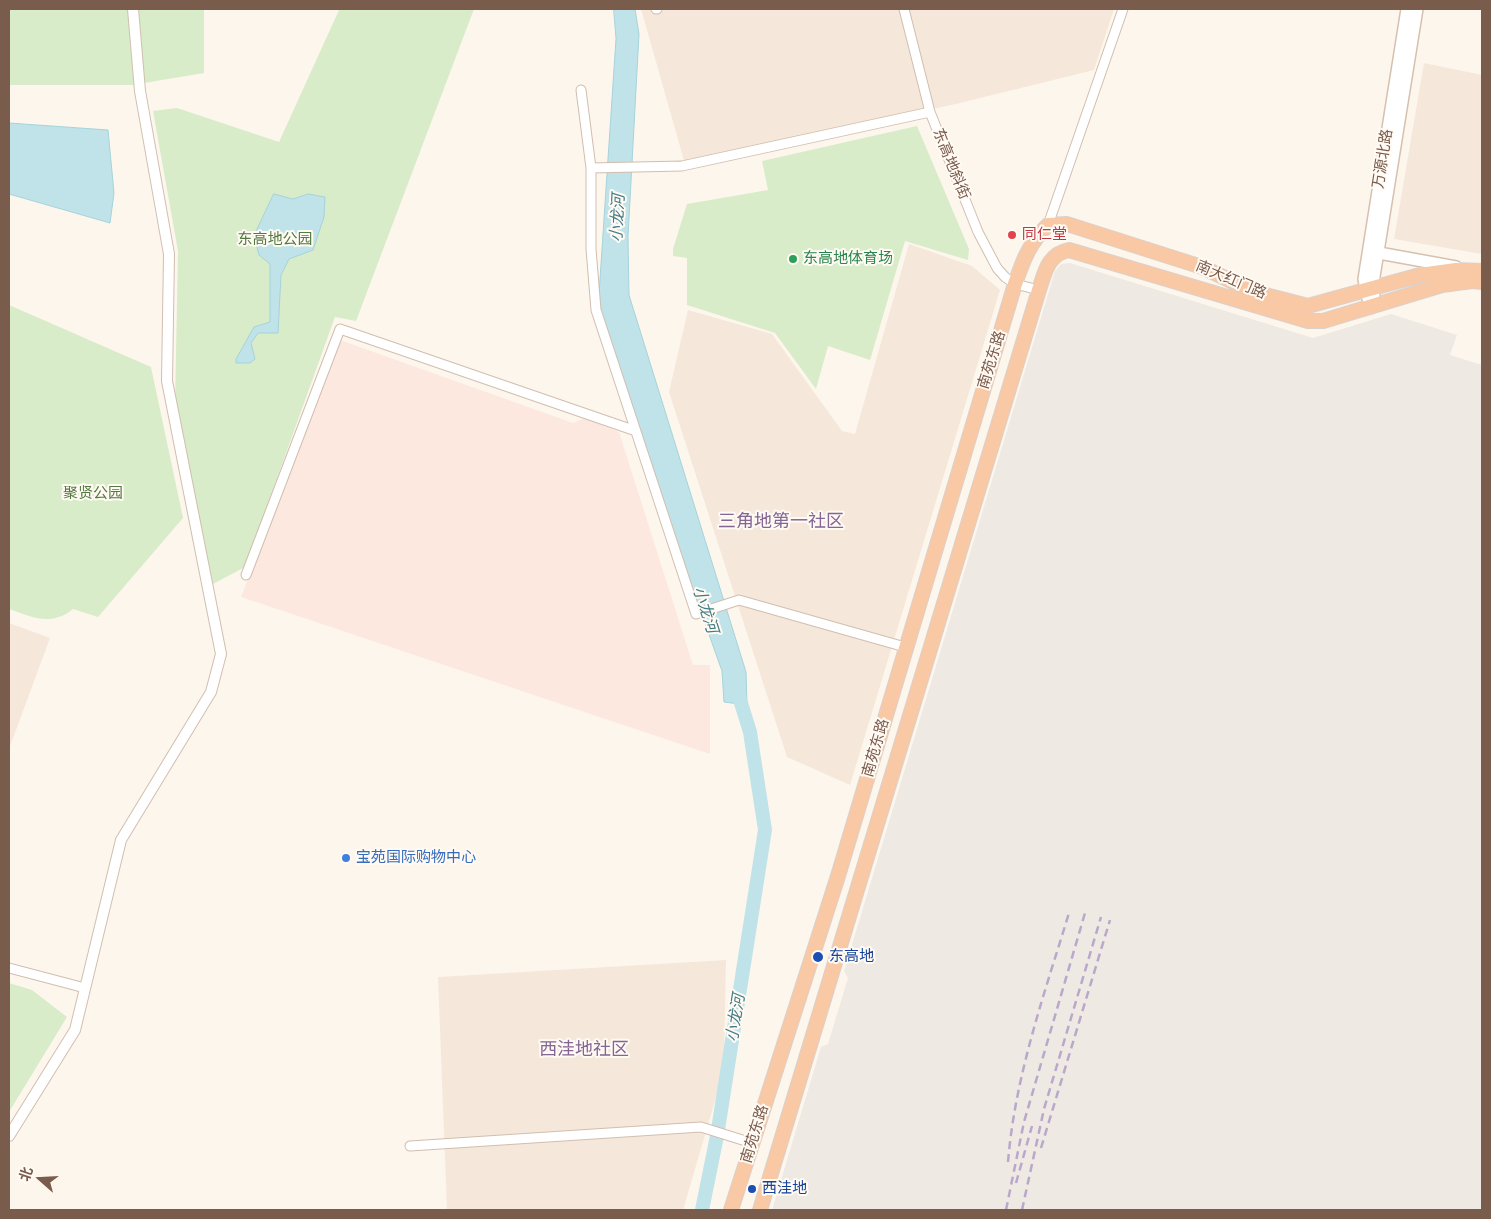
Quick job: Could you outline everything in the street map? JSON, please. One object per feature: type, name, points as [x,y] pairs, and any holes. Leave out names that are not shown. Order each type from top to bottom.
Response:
[{"type":"highway","name":"南大红门路","points":[[1048,225],[1067,224],[1086,229],[1202,267],[1254,292],[1308,306],[1445,271],[1481,274]]},
{"type":"highway","points":[[1015,284],[1027,250],[1048,225]]},
{"type":"highway","name":"南大红门路","points":[[1039,290],[1050,261],[1059,252],[1069,250],[1294,319],[1323,321],[1442,285],[1472,281],[1481,274]]},
{"type":"highway","name":"南苑东路","points":[[731,1210],[841,867],[905,647],[1015,284]]},
{"type":"highway","name":"南苑东路","points":[[760,1210],[1039,290]]},
{"type":"main road","name":"万源北路","points":[[1369,290],[1364,279],[1407,9]]},
{"type":"main road","name":"万源北路","points":[[1369,290],[1378,253],[1417,9]]},
{"type":"main road","points":[[1378,253],[1481,274]]},
{"type":"main road","points":[[1369,290],[1374,307]]},
{"type":"street","points":[[9,1136],[75,1030],[121,840],[211,692],[221,654],[167,381],[169,254],[140,91],[133,9]]},
{"type":"street","name":"东高地斜街","points":[[904,9],[930,112],[978,232],[997,268],[1015,284],[1039,290]]},
{"type":"street","points":[[1048,225],[1123,9]]},
{"type":"street","points":[[581,90],[595,168],[591,248],[596,310],[696,614],[739,600],[905,647]]},
{"type":"street","points":[[595,168],[682,166],[930,112]]},
{"type":"street","points":[[246,575],[340,328],[636,431]]},
{"type":"street","points":[[9,968],[85,988]]},
{"type":"street","points":[[410,1146],[701,1127],[752,1143]]},
{"type":"shaded area","points":[[641,9],[1114,9],[1094,70],[960,103],[685,164]]},
{"type":"shaded area","points":[[1424,63],[1482,75],[1482,254],[1394,239]]},
{"type":"shaded area","points":[[909,244],[972,266],[1000,290],[850,785],[787,757],[669,392],[688,310],[772,334],[842,431],[855,434]]},
{"type":"shaded area","points":[[1070,263],[1313,338],[1391,314],[1457,335],[1450,355],[1482,365],[1482,1210],[772,1210],[821,1047],[828,1044],[848,978],[844,971],[1055,271],[1061,264]]},
{"type":"shaded area","points":[[340,340],[573,423],[585,418],[619,432],[693,665],[710,665],[710,754],[241,597]]},
{"type":"shaded area","points":[[9,623],[50,638],[9,749]]},
{"type":"shaded area","points":[[726,960],[724,1059],[717,1094],[683,1210],[447,1210],[438,977]]},
{"type":"green space","points":[[9,9],[204,9],[204,73],[132,85],[9,85]]},
{"type":"green space","name":"东高地公园","points":[[474,9],[356,321],[335,317],[245,567],[213,584],[175,404],[178,251],[153,111],[177,108],[279,142],[339,10]]},
{"type":"green space","name":"东高地体育场","points":[[917,126],[969,249],[968,260],[905,241],[870,360],[828,346],[816,389],[775,333],[687,305],[687,258],[673,256],[673,249],[687,204],[768,190],[762,161]]},
{"type":"green space","name":"聚贤公园","points":[[9,305],[151,367],[183,518],[98,617],[73,609],[57,618],[41,619],[9,609]]},
{"type":"green space","points":[[9,983],[32,990],[67,1017],[9,1112]]},
{"type":"water","points":[[614,9],[635,9],[639,34],[628,237],[629,295],[746,672],[747,705],[724,702],[722,671],[662,503],[598,309],[616,39]]},
{"type":"water","points":[[9,123],[108,130],[114,193],[110,223],[9,194]]},
{"type":"water","points":[[274,194],[293,199],[308,194],[325,197],[324,217],[313,250],[289,259],[281,275],[278,333],[258,333],[251,343],[255,359],[250,363],[236,363],[236,359],[254,327],[270,322],[270,264],[259,255],[254,236]]},
{"type":"waterway","name":"小龙河","points":[[702,1210],[717,1136],[765,830],[750,732],[736,687]]},
{"type":"railway","points":[[1008,1162],[1017,1098],[1024,1067],[1069,913]]},
{"type":"railway","points":[[1006,1210],[1024,1122],[1085,913]]},
{"type":"railway","points":[[1022,1210],[1044,1109],[1101,917]]},
{"type":"railway","points":[[1041,1148],[1110,920]]},
{"type":"railway","points":[[1016,1183],[1032,1126]]},
{"type":"place","name":"同仁堂","points":[[1012,235]]},
{"type":"place","name":"东高地体育场","points":[[793,259]]},
{"type":"place","name":"宝苑国际购物中心","points":[[346,858]]},
{"type":"place","name":"东高地","points":[[818,957]]},
{"type":"place","name":"西洼地","points":[[752,1189]]},
{"type":"district","name":"三角地第一社区","points":[[781,522]]},
{"type":"district","name":"西洼地社区","points":[[584,1050]]}]
